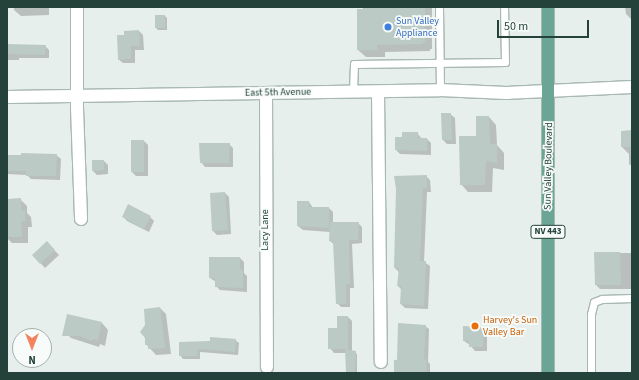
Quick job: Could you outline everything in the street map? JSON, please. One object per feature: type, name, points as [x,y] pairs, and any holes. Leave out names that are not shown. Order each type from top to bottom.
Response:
[{"type":"main road","name":"Sun Valley Boulevard","points":[[548,7],[550,91],[548,373]]},
{"type":"street","points":[[77,7],[81,219]]},
{"type":"street","name":"East 5th Avenue","points":[[7,97],[440,90],[506,93],[632,87]]},
{"type":"street","points":[[378,92],[381,362]]},
{"type":"street","name":"Lacy Lane","points":[[266,93],[267,367]]},
{"type":"lane","points":[[440,7],[440,90]]},
{"type":"lane","points":[[353,92],[354,64],[505,62],[504,7]]},
{"type":"lane","points":[[591,373],[591,314],[594,302],[602,299],[632,298]]},
{"type":"building","name":"Sun Valley Appliance","points":[[365,7],[425,7],[425,42],[423,42],[423,44],[377,45],[377,50],[357,50],[357,9],[365,9]]},
{"type":"building","points":[[155,15],[165,15],[165,28],[155,28]]},
{"type":"building","points":[[139,30],[140,46],[131,46],[131,59],[118,60],[117,35],[124,35],[124,31]]},
{"type":"building","points":[[7,44],[46,45],[45,55],[7,54]]},
{"type":"building","points":[[441,113],[451,113],[452,140],[442,140]]},
{"type":"building","points":[[476,116],[489,116],[490,144],[497,144],[497,163],[486,161],[485,185],[460,185],[459,136],[476,136]]},
{"type":"building","points":[[632,130],[632,147],[621,147],[621,131]]},
{"type":"building","points":[[402,132],[418,132],[418,138],[427,138],[427,151],[395,150],[395,137],[402,137]]},
{"type":"building","points":[[131,140],[144,140],[144,172],[131,172]]},
{"type":"building","points":[[199,143],[230,143],[229,163],[200,163]]},
{"type":"building","points":[[21,153],[57,154],[56,176],[26,176],[26,171],[7,171],[7,155],[21,155]]},
{"type":"building","points":[[92,160],[104,160],[104,170],[92,171]]},
{"type":"building","points":[[427,175],[427,188],[423,188],[420,261],[426,261],[424,306],[400,304],[401,286],[397,286],[399,268],[394,268],[396,189],[394,176]]},
{"type":"building","points":[[225,192],[228,230],[212,231],[210,193]]},
{"type":"building","points":[[21,198],[21,210],[25,210],[25,221],[21,221],[22,237],[7,237],[7,199]]},
{"type":"building","points":[[297,201],[309,201],[309,207],[329,207],[329,228],[297,226]]},
{"type":"building","points":[[128,204],[151,216],[144,229],[122,217]]},
{"type":"building","points":[[330,222],[359,222],[358,240],[349,240],[350,284],[346,284],[346,304],[336,304],[333,241],[329,241]]},
{"type":"building","points":[[47,241],[55,250],[40,264],[32,255]]},
{"type":"building","points":[[594,252],[620,252],[621,285],[595,285]]},
{"type":"building","points":[[209,257],[240,257],[240,270],[243,270],[243,288],[215,287],[215,278],[209,278]]},
{"type":"building","points":[[160,307],[165,348],[148,349],[148,345],[145,345],[145,338],[140,332],[145,325],[144,309]]},
{"type":"building","points":[[67,314],[102,322],[98,340],[93,339],[92,341],[79,336],[62,336]]},
{"type":"building","points":[[337,316],[348,316],[348,349],[328,349],[328,328],[337,328]]},
{"type":"building","points":[[398,323],[426,325],[424,359],[426,359],[427,372],[394,373],[394,360],[397,360]]},
{"type":"building","points":[[463,326],[483,327],[483,347],[469,347],[469,341],[463,341]]},
{"type":"building","points":[[210,337],[236,339],[235,352],[197,349],[197,356],[179,356],[179,342],[210,341]]},
{"type":"building","points":[[345,349],[356,351],[355,373],[346,373]]},
{"type":"place","name":"Sun Valley Appliance","points":[[388,27]]},
{"type":"place","name":"Harvey's Sun Valley Bar","points":[[475,326]]}]
